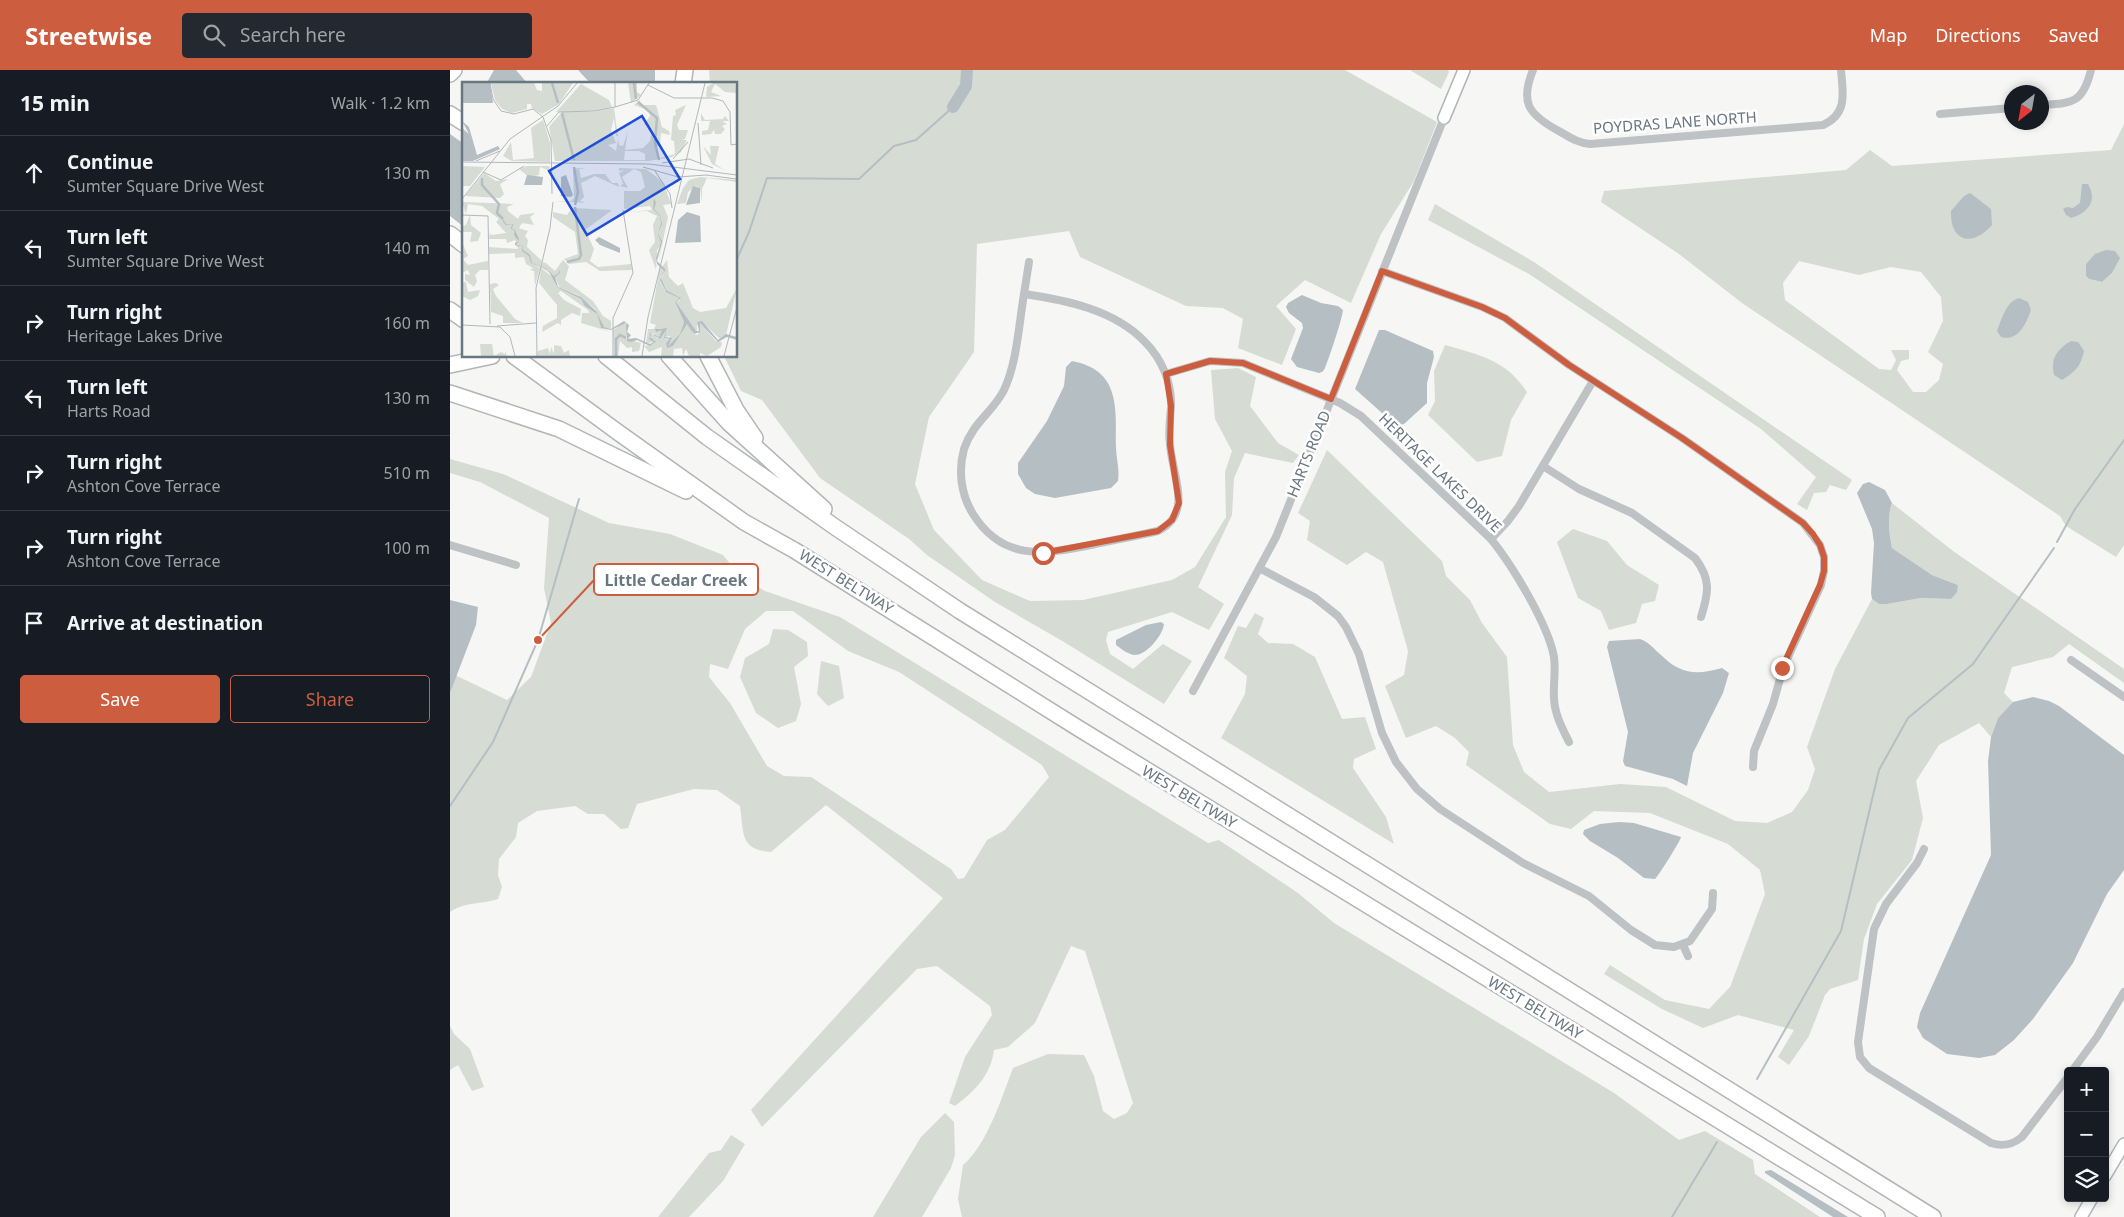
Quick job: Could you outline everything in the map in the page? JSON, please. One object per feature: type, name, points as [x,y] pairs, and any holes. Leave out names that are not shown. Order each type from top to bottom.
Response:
[{"type":"highway","points":[[450,74],[454,70]]},
{"type":"highway","points":[[450,234],[462,243]]},
{"type":"highway","points":[[450,310],[462,319]]},
{"type":"highway","points":[[450,364],[482,358]]},
{"type":"highway","name":"WEST BELTWAY","points":[[516,358],[744,522],[794,550],[1086,734],[1878,1217]]},
{"type":"highway","name":"WEST BELTWAY","points":[[608,358],[707,437],[835,527],[960,611],[1932,1217]]},
{"type":"highway","points":[[671,358],[729,423],[824,509],[960,611]]},
{"type":"highway","points":[[709,358],[736,410],[774,462]]},
{"type":"highway","points":[[450,393],[512,412],[559,430],[653,473],[744,522]]},
{"type":"highway","points":[[450,400],[512,412]]},
{"type":"street","name":"HARTS ROAD","points":[[1193,691],[1261,569],[1276,537],[1464,70]]},
{"type":"street","name":"POYDRAS LANE NORTH","points":[[1533,70],[1526,94],[1528,104],[1534,116],[1575,141],[1590,144],[1823,125],[1836,117],[1843,104],[1841,70]]},
{"type":"street","points":[[2049,104],[2068,103],[2079,97],[2088,84],[2091,70]]},
{"type":"street","points":[[1940,114],[2004,109]]},
{"type":"street","points":[[1024,294],[1062,300],[1122,323],[1146,342],[1166,374],[1171,406],[1170,445],[1179,503],[1172,520],[1158,531],[1054,552],[1029,552],[1000,542],[988,533],[978,522],[964,494],[961,465],[969,436],[1004,390],[1012,364],[1029,262]]},
{"type":"street","points":[[1382,271],[1494,312],[1515,324],[1593,381],[1682,438],[1803,523],[1820,545],[1824,557],[1824,571],[1820,585],[1787,655],[1772,704],[1754,751],[1753,767]]},
{"type":"street","name":"HERITAGE LAKES DRIVE","points":[[1166,374],[1210,361],[1243,363],[1331,399],[1361,416],[1491,539],[1512,568],[1548,637],[1554,659],[1557,717],[1568,742]]},
{"type":"street","points":[[1491,539],[1514,514],[1593,381]]},
{"type":"street","points":[[1543,466],[1585,492],[1632,513],[1695,558],[1702,567],[1708,589],[1701,617]]},
{"type":"street","points":[[450,545],[516,565]]},
{"type":"street","points":[[1261,569],[1314,597],[1338,616],[1346,627],[1359,654],[1382,733],[1389,749],[1407,777],[1428,798],[1523,863],[1589,896],[1631,930],[1656,945],[1665,947],[1683,945],[1695,936],[1712,909],[1714,893]]},
{"type":"street","points":[[2071,660],[2124,697]]},
{"type":"street","points":[[1924,849],[1917,862],[1886,904],[1874,929],[1858,1042],[1860,1057],[1869,1068],[1991,1143],[2000,1146],[2016,1142],[2022,1137],[2064,1082]]},
{"type":"street","points":[[1683,945],[1688,956]]},
{"type":"street","points":[[2075,1067],[2097,1037],[2124,992]]},
{"type":"street","points":[[2109,1169],[2124,1144]]},
{"type":"street","points":[[2081,1217],[2090,1202]]},
{"type":"shaded area","points":[[494,70],[516,70],[526,82],[487,82]]},
{"type":"shaded area","points":[[578,70],[655,70],[655,82],[589,82]]},
{"type":"shaded area","points":[[709,70],[1345,70],[1437,122],[1414,181],[1381,234],[1351,303],[1305,280],[1276,306],[1296,329],[1282,365],[1238,348],[1243,319],[1223,308],[1186,306],[1080,257],[1069,231],[977,244],[974,352],[929,417],[915,484],[934,530],[982,580],[1030,601],[1083,600],[1172,580],[1195,567],[1226,517],[1225,472],[1232,451],[1215,419],[1211,370],[1238,368],[1256,377],[1250,406],[1278,443],[1299,455],[1293,463],[1245,453],[1234,478],[1232,515],[1198,587],[1224,604],[1209,630],[1172,612],[1108,632],[1106,640],[1110,654],[1133,669],[1163,644],[1192,661],[1164,704],[995,602],[927,555],[909,539],[820,478],[762,400],[741,391],[725,358],[738,358],[738,82],[710,82]]},
{"type":"shaded area","points":[[1410,70],[1448,70],[1449,72],[1441,89]]},
{"type":"shaded area","points":[[2124,124],[2124,545],[2116,557],[2066,526],[2060,516],[1742,303],[1679,254],[1601,202],[1604,191],[1846,170],[1870,150],[1892,166],[2111,150]],"holes":[[[1799,261],[1859,275],[1891,267],[1921,272],[1941,297],[1943,321],[1928,352],[1943,364],[1939,380],[1926,392],[1913,392],[1897,370],[1901,361],[1909,359],[1909,350],[1891,350],[1896,360],[1891,370],[1879,369],[1785,300],[1783,283]],[[2112,273],[2102,282],[2089,279],[2086,276]]]},
{"type":"shaded area","points":[[450,134],[462,143],[462,225],[450,216]]},
{"type":"shaded area","points":[[2082,184],[2088,184],[2091,190],[2090,206],[2082,213],[2071,218],[2066,215],[2063,209],[2067,207],[2073,208],[2080,203]]},
{"type":"shaded area","points":[[1970,193],[1991,209],[1992,225],[1985,232],[1970,239],[1964,238],[1954,230],[1951,211],[1964,196]]},
{"type":"shaded area","points":[[1435,204],[1534,262],[1852,480],[1846,490],[1830,485],[1826,492],[1814,493],[1807,510],[1797,504],[1816,477],[1761,429],[1529,274],[1428,220]]},
{"type":"shaded area","points":[[2106,250],[2115,251],[2120,258],[2112,273],[2102,282],[2089,279],[2086,276],[2086,264],[2095,254]]},
{"type":"shaded area","points":[[1302,295],[1321,303],[1338,306],[1343,310],[1325,368],[1319,373],[1297,367],[1291,359],[1303,328],[1302,323],[1289,313],[1286,307],[1288,303]]},
{"type":"shaded area","points":[[2019,298],[2028,302],[2031,310],[2027,321],[2017,334],[2007,338],[2001,337],[1997,331],[2003,316],[2011,303]]},
{"type":"shaded area","points":[[1379,330],[1385,330],[1433,351],[1434,357],[1427,383],[1427,403],[1404,424],[1400,425],[1391,421],[1355,389]]},
{"type":"shaded area","points":[[2071,341],[2078,342],[2084,351],[2077,368],[2062,380],[2054,375],[2054,359],[2058,351]]},
{"type":"shaded area","points":[[1445,345],[1491,360],[1519,381],[1527,392],[1511,420],[1502,456],[1477,462],[1428,415],[1435,401],[1434,371]]},
{"type":"shaded area","points":[[1072,361],[1088,366],[1099,373],[1107,382],[1112,392],[1116,418],[1118,481],[1111,488],[1055,498],[1035,494],[1026,488],[1018,474],[1018,463],[1047,421],[1064,386],[1066,367]]},
{"type":"shaded area","points":[[1327,450],[1442,561],[1446,576],[1470,600],[1482,623],[1507,657],[1513,745],[1524,772],[1549,792],[1620,784],[1666,787],[1735,821],[1767,823],[1792,812],[1808,790],[1815,769],[1807,747],[1835,669],[1872,599],[1879,604],[1887,604],[1921,598],[1951,599],[1958,585],[1932,575],[1892,548],[1889,514],[1892,503],[1953,551],[2124,669],[2124,683],[2069,644],[2053,657],[2012,667],[2004,693],[2013,702],[1998,718],[1991,737],[1979,723],[1939,745],[1916,781],[1923,818],[1912,860],[1877,904],[1864,939],[1858,980],[1830,989],[1825,995],[1809,1036],[1789,1065],[1778,1057],[1794,1030],[1738,1015],[1703,1028],[1662,1009],[1604,974],[1610,965],[1665,1000],[1709,1009],[1730,987],[1765,894],[1760,870],[1728,844],[1650,813],[1594,811],[1571,829],[1550,824],[1466,765],[1469,752],[1455,738],[1436,726],[1406,738],[1385,686],[1404,675],[1408,651],[1383,562],[1366,552],[1347,565],[1307,540],[1310,521],[1298,513]]},
{"type":"shaded area","points":[[450,459],[503,474],[609,523],[670,534],[723,555],[741,577],[765,591],[840,617],[1208,843],[1219,840],[1298,893],[1334,923],[1614,1093],[1679,1140],[1705,1131],[1753,1160],[1755,1174],[1820,1217],[962,1217],[958,1199],[963,1165],[972,1156],[986,1133],[999,1106],[1013,1068],[1048,1054],[1084,1055],[1094,1076],[1103,1111],[1114,1119],[1127,1113],[1133,1103],[1085,951],[1071,946],[1035,1023],[1008,1047],[994,1050],[985,1075],[975,1089],[955,1106],[949,1103],[965,1057],[992,1015],[990,1006],[937,966],[917,969],[762,1127],[751,1110],[943,898],[826,805],[771,852],[761,851],[753,848],[745,838],[740,806],[717,790],[694,789],[637,804],[628,828],[621,829],[604,814],[588,814],[575,806],[537,811],[518,823],[516,837],[499,859],[498,875],[502,887],[498,899],[468,905],[450,912],[450,693],[455,675],[507,700],[531,677],[551,623],[544,588],[549,518],[480,482],[450,473]],"holes":[[[766,611],[793,611],[848,651],[899,672],[1042,765],[1049,777],[1005,830],[987,840],[964,878],[958,879],[951,869],[811,777],[784,776],[767,766],[730,703],[709,677],[710,664],[728,669],[745,629]]]},
{"type":"shaded area","points":[[1869,482],[1885,490],[1892,503],[1889,525],[1892,548],[1932,575],[1958,585],[1957,592],[1951,599],[1921,598],[1879,604],[1872,599],[1874,543],[1872,529],[1857,493],[1863,484]]},
{"type":"shaded area","points":[[1573,529],[1607,541],[1627,565],[1659,585],[1655,601],[1642,604],[1636,623],[1609,630],[1601,611],[1578,598],[1557,542]]},
{"type":"shaded area","points":[[450,600],[478,607],[476,625],[450,693]]},
{"type":"shaded area","points":[[1255,613],[1264,618],[1258,634],[1268,643],[1293,644],[1315,657],[1342,719],[1365,717],[1376,749],[1354,759],[1353,768],[1386,817],[1394,844],[1221,738],[1245,694],[1247,676],[1224,658],[1238,626],[1246,628]]},
{"type":"shaded area","points":[[1161,622],[1164,624],[1161,634],[1149,649],[1144,652],[1134,655],[1116,645],[1116,640],[1146,625]]},
{"type":"shaded area","points":[[773,629],[788,630],[807,642],[808,656],[794,667],[801,704],[796,721],[778,728],[756,713],[740,677],[745,658],[769,644]]},
{"type":"shaded area","points":[[1640,639],[1649,644],[1668,662],[1682,670],[1705,672],[1722,668],[1729,673],[1723,693],[1693,753],[1687,786],[1673,779],[1625,766],[1623,761],[1628,732],[1607,647],[1609,641]]},
{"type":"shaded area","points":[[821,661],[839,666],[844,698],[828,706],[817,694]]},
{"type":"shaded area","points":[[2033,697],[2059,706],[2124,755],[2124,870],[2107,894],[2073,963],[2033,1019],[2014,1040],[1995,1055],[1979,1058],[1947,1054],[1923,1038],[1917,1027],[1920,1013],[1991,855],[1988,761],[1991,737],[1998,718],[2013,702]]},
{"type":"shaded area","points":[[1634,823],[1681,837],[1670,858],[1655,879],[1644,878],[1618,858],[1590,841],[1583,834],[1584,830],[1600,824]]},
{"type":"shaded area","points":[[450,1026],[454,1034],[470,1049],[484,1087],[472,1091],[458,1065],[450,1070]]},
{"type":"shaded area","points":[[945,1113],[954,1122],[955,1155],[951,1168],[922,1217],[873,1217],[921,1137]]},
{"type":"shaded area","points":[[731,1135],[745,1144],[723,1181],[689,1217],[658,1217],[709,1153],[721,1150]]},
{"type":"shaded area","points":[[1771,1170],[1848,1217],[1833,1217],[1765,1173],[1765,1171]]},
{"type":"waterway","points":[[953,107],[966,86],[967,70]]},
{"type":"waterway","points":[[738,257],[749,232],[767,178],[859,179],[894,146],[916,140],[953,107]]},
{"type":"waterway","points":[[2057,542],[2075,509],[2124,440]]},
{"type":"waterway","points":[[450,806],[493,742],[538,640],[579,499]]},
{"type":"waterway","points":[[1757,1079],[1841,931],[1879,770],[1908,718],[1973,664],[2054,548]]},
{"type":"waterway","points":[[1672,1217],[1717,1142]]},
{"type":"place","name":"Little Cedar Creek","points":[[538,640]]},
{"type":"route","points":[[1043,553],[1158,531],[1172,520],[1179,503],[1170,445],[1171,406],[1166,374],[1194,364],[1210,361],[1243,363],[1331,399],[1382,271],[1482,307],[1505,318],[1569,365],[1682,438],[1803,523],[1820,545],[1824,557],[1824,571],[1820,585],[1782,668]]}]
